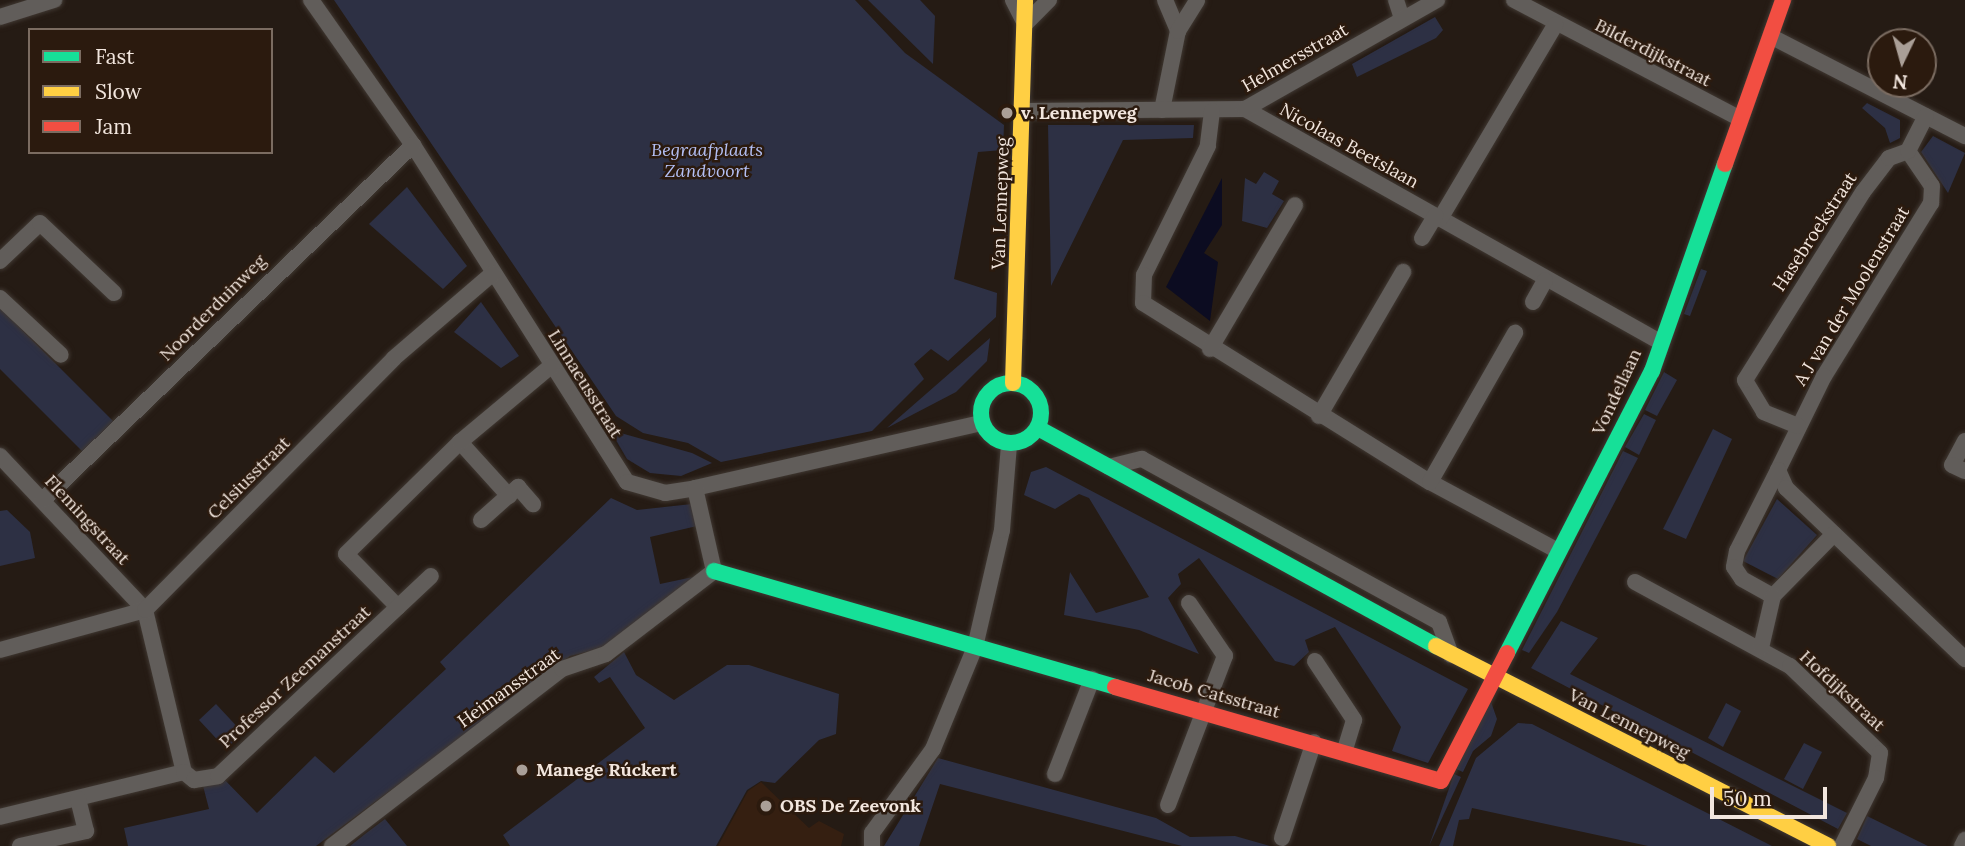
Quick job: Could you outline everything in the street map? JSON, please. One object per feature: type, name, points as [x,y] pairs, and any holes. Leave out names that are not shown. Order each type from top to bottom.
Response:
[{"type":"street","points":[[0,17],[14,6],[54,0]]},
{"type":"street","name":"Linnaeusstraat","points":[[311,0],[412,145],[627,482],[655,492],[695,488],[982,423]]},
{"type":"street","name":"Van Lennepweg","points":[[1013,0],[1025,24]]},
{"type":"street","name":"Van Lennepweg","points":[[1013,383],[1026,0]]},
{"type":"street","points":[[1025,24],[1049,0]]},
{"type":"street","points":[[1165,0],[1178,31]]},
{"type":"street","points":[[1162,110],[1178,31],[1197,0]]},
{"type":"street","points":[[1396,0],[1402,18]]},
{"type":"street","name":"Helmersstraat","points":[[1245,109],[1437,0]]},
{"type":"street","name":"Bilderdijkstraat","points":[[1514,0],[1555,25],[1739,118]]},
{"type":"street","name":"Vondellaan","points":[[1441,781],[1660,342],[1739,118],[1772,37],[1783,0]]},
{"type":"street","points":[[1423,238],[1555,25]]},
{"type":"street","points":[[1772,37],[1965,136]]},
{"type":"street","points":[[1023,111],[1245,109]]},
{"type":"street","name":"Nicolaas Beetslaan","points":[[1245,109],[1545,280],[1660,342]]},
{"type":"street","points":[[1212,111],[1208,146],[1144,275],[1143,303],[1210,349],[1319,416],[1430,482],[1558,551]]},
{"type":"street","name":"Hasebroekstraat","points":[[1798,426],[1764,412],[1745,380],[1863,192],[1889,158],[1908,151],[1926,116]]},
{"type":"street","name":"Noorderduinweg","points":[[43,500],[412,145]]},
{"type":"street","name":"A J van der Moolenstraat","points":[[1773,596],[1742,579],[1734,567],[1798,426],[1931,203],[1932,186],[1908,151]]},
{"type":"street","points":[[1210,349],[1295,205]]},
{"type":"street","points":[[0,261],[40,223],[114,293]]},
{"type":"street","points":[[1319,416],[1403,272]]},
{"type":"street","name":"Celsiusstraat","points":[[0,650],[145,610],[394,358],[493,273]]},
{"type":"street","points":[[1533,302],[1545,280]]},
{"type":"street","points":[[0,298],[61,355]]},
{"type":"street","points":[[1430,482],[1515,333]]},
{"type":"street","name":"Professor Zeemanstraat","points":[[398,607],[346,554],[460,442],[551,366]]},
{"type":"street","points":[[1013,383],[1037,397],[1038,428],[1009,444],[992,437],[982,423],[985,397],[1013,383]]},
{"type":"street","name":"Van Lennepweg","points":[[1038,428],[1451,655],[1828,846]]},
{"type":"street","points":[[1959,468],[1965,441]]},
{"type":"street","points":[[460,442],[509,496]]},
{"type":"street","points":[[872,846],[872,833],[933,749],[975,647],[1002,530],[1009,444]]},
{"type":"street","name":"Flemingstraat","points":[[0,456],[145,610]]},
{"type":"street","points":[[1110,467],[1142,459],[1439,622],[1451,655]]},
{"type":"street","points":[[1778,470],[1786,488],[1965,659]]},
{"type":"street","points":[[481,520],[518,487],[533,504]]},
{"type":"street","points":[[695,488],[714,571],[975,647]]},
{"type":"street","points":[[1761,648],[1773,596],[1834,534]]},
{"type":"street","name":"Heimansstraat","points":[[332,846],[562,669],[606,654],[714,571]]},
{"type":"street","name":"Professor Zeemanstraat","points":[[184,772],[194,780],[218,776],[431,576]]},
{"type":"street","name":"Hofdijkstraat","points":[[1635,582],[1790,666],[1880,753],[1876,778],[1842,846]]},
{"type":"street","points":[[1168,805],[1202,711],[1211,706],[1225,656],[1189,603]]},
{"type":"street","points":[[0,817],[184,772],[145,610]]},
{"type":"street","name":"Jacob Catsstraat","points":[[975,647],[1345,750],[1441,781]]},
{"type":"street","points":[[1315,661],[1354,720],[1345,750]]},
{"type":"street","points":[[1055,775],[1091,679]]},
{"type":"street","points":[[1282,838],[1314,742]]},
{"type":"street","points":[[20,846],[86,831],[78,799]]},
{"type":"street","points":[[1962,846],[1965,840]]},
{"type":"shaded area","points":[[1222,178],[1222,225],[1204,253],[1218,262],[1210,321],[1166,287]]},
{"type":"shaded area","name":"OBS De Zeevonk","points":[[761,782],[809,828],[819,821],[844,834],[841,846],[718,846],[748,791]]},
{"type":"green space","name":"Begraafplaats Zandvoort","points":[[334,0],[855,0],[905,53],[1004,125],[1003,150],[978,152],[954,279],[997,293],[996,317],[948,361],[931,349],[914,364],[924,379],[872,431],[721,462],[688,443],[643,433],[616,416]]},
{"type":"green space","points":[[868,0],[920,0],[935,16],[933,64]]},
{"type":"green space","points":[[1435,17],[1443,30],[1436,38],[1357,77],[1352,64]]},
{"type":"green space","points":[[1867,103],[1900,120],[1900,138],[1890,143],[1885,128],[1862,108]]},
{"type":"green space","points":[[1048,125],[1194,125],[1193,138],[1123,140],[1051,286]]},
{"type":"green space","points":[[1933,136],[1965,153],[1948,193],[1921,152]]},
{"type":"green space","points":[[1264,172],[1279,181],[1272,194],[1284,201],[1267,228],[1242,221],[1245,178],[1256,184]]},
{"type":"green space","points":[[407,187],[467,266],[443,289],[369,224]]},
{"type":"green space","points":[[1701,269],[1707,271],[1690,316],[1684,314]]},
{"type":"green space","points":[[481,302],[519,356],[501,368],[454,332]]},
{"type":"green space","points":[[0,308],[115,423],[84,453],[0,369]]},
{"type":"green space","points":[[990,338],[987,361],[956,392],[887,428]]},
{"type":"green space","points":[[1664,372],[1677,380],[1657,416],[1645,410]]},
{"type":"green space","points":[[1644,414],[1656,420],[1639,455],[1625,447]]},
{"type":"green space","points":[[1713,429],[1732,439],[1686,539],[1663,529]]},
{"type":"green space","points":[[610,430],[692,453],[712,463],[681,476],[650,473],[627,459]]},
{"type":"green space","points":[[1623,451],[1638,458],[1557,612],[1529,653],[1522,650]]},
{"type":"green space","points":[[1046,467],[1468,689],[1428,763],[1392,751],[1401,727],[1335,627],[1305,640],[1309,652],[1294,666],[1275,661],[1199,558],[1178,574],[1181,584],[1168,598],[1199,654],[1139,630],[1064,615],[1070,572],[1096,613],[1149,597],[1089,498],[1079,494],[1055,509],[1024,495],[1031,472]]},
{"type":"green space","points":[[611,498],[637,510],[692,504],[697,526],[650,537],[660,584],[693,577],[602,648],[570,656],[316,846],[128,846],[124,828],[209,809],[202,782],[222,777],[257,813],[315,756],[334,773],[446,669],[440,662]]},
{"type":"green space","points":[[1777,499],[1817,535],[1778,579],[1743,561]]},
{"type":"green space","points":[[7,510],[30,532],[35,558],[0,566],[0,511]]},
{"type":"green space","points":[[1561,621],[1598,638],[1570,674],[1847,813],[1838,829],[1531,668]]},
{"type":"green space","points":[[624,652],[636,675],[674,700],[727,665],[749,665],[839,694],[836,734],[819,740],[775,783],[761,781],[747,790],[716,846],[510,846],[503,835],[645,728],[610,677],[599,683],[594,677]]},
{"type":"green space","points":[[1490,699],[1497,719],[1491,736],[1473,751],[1463,772],[1456,769]]},
{"type":"green space","points":[[1726,703],[1741,711],[1723,747],[1708,738]]},
{"type":"green space","points":[[216,704],[243,733],[226,749],[199,720]]},
{"type":"green space","points":[[1518,723],[1532,724],[1772,846],[1648,846],[1472,808],[1469,819],[1459,820],[1453,846],[1439,846],[1476,758]]},
{"type":"green space","points":[[1804,743],[1822,752],[1803,789],[1784,779]]},
{"type":"green space","points":[[938,758],[1156,818],[1190,837],[1235,836],[1270,846],[1182,846],[940,784],[919,846],[884,846]]},
{"type":"green space","points":[[1454,774],[1461,777],[1429,846]]},
{"type":"green space","points":[[1867,816],[1928,846],[1871,846],[1857,839]]},
{"type":"green space","points":[[385,819],[407,846],[350,846],[365,834]]},
{"type":"traffic: fast","points":[[1507,653],[1652,371],[1725,164]]},
{"type":"traffic: fast","points":[[1005,383],[1017,383],[1033,391],[1039,401],[1041,413],[1039,425],[1033,435],[1017,443],[1005,443],[989,435],[981,419],[981,407],[989,391],[1005,383]]},
{"type":"traffic: fast","points":[[1038,428],[1436,646]]},
{"type":"traffic: fast","points":[[714,571],[1115,687]]},
{"type":"traffic: slow","points":[[1013,383],[1025,0]]},
{"type":"traffic: slow","points":[[1436,646],[1828,846]]},
{"type":"traffic: jam","points":[[1725,164],[1783,0]]},
{"type":"traffic: jam","points":[[1115,687],[1441,781],[1507,653]]},
{"type":"place","name":"v. Lennepweg","points":[[1007,113]]},
{"type":"place","name":"Manege Rúckert","points":[[522,770]]},
{"type":"place","name":"OBS De Zeevonk","points":[[766,806]]}]
